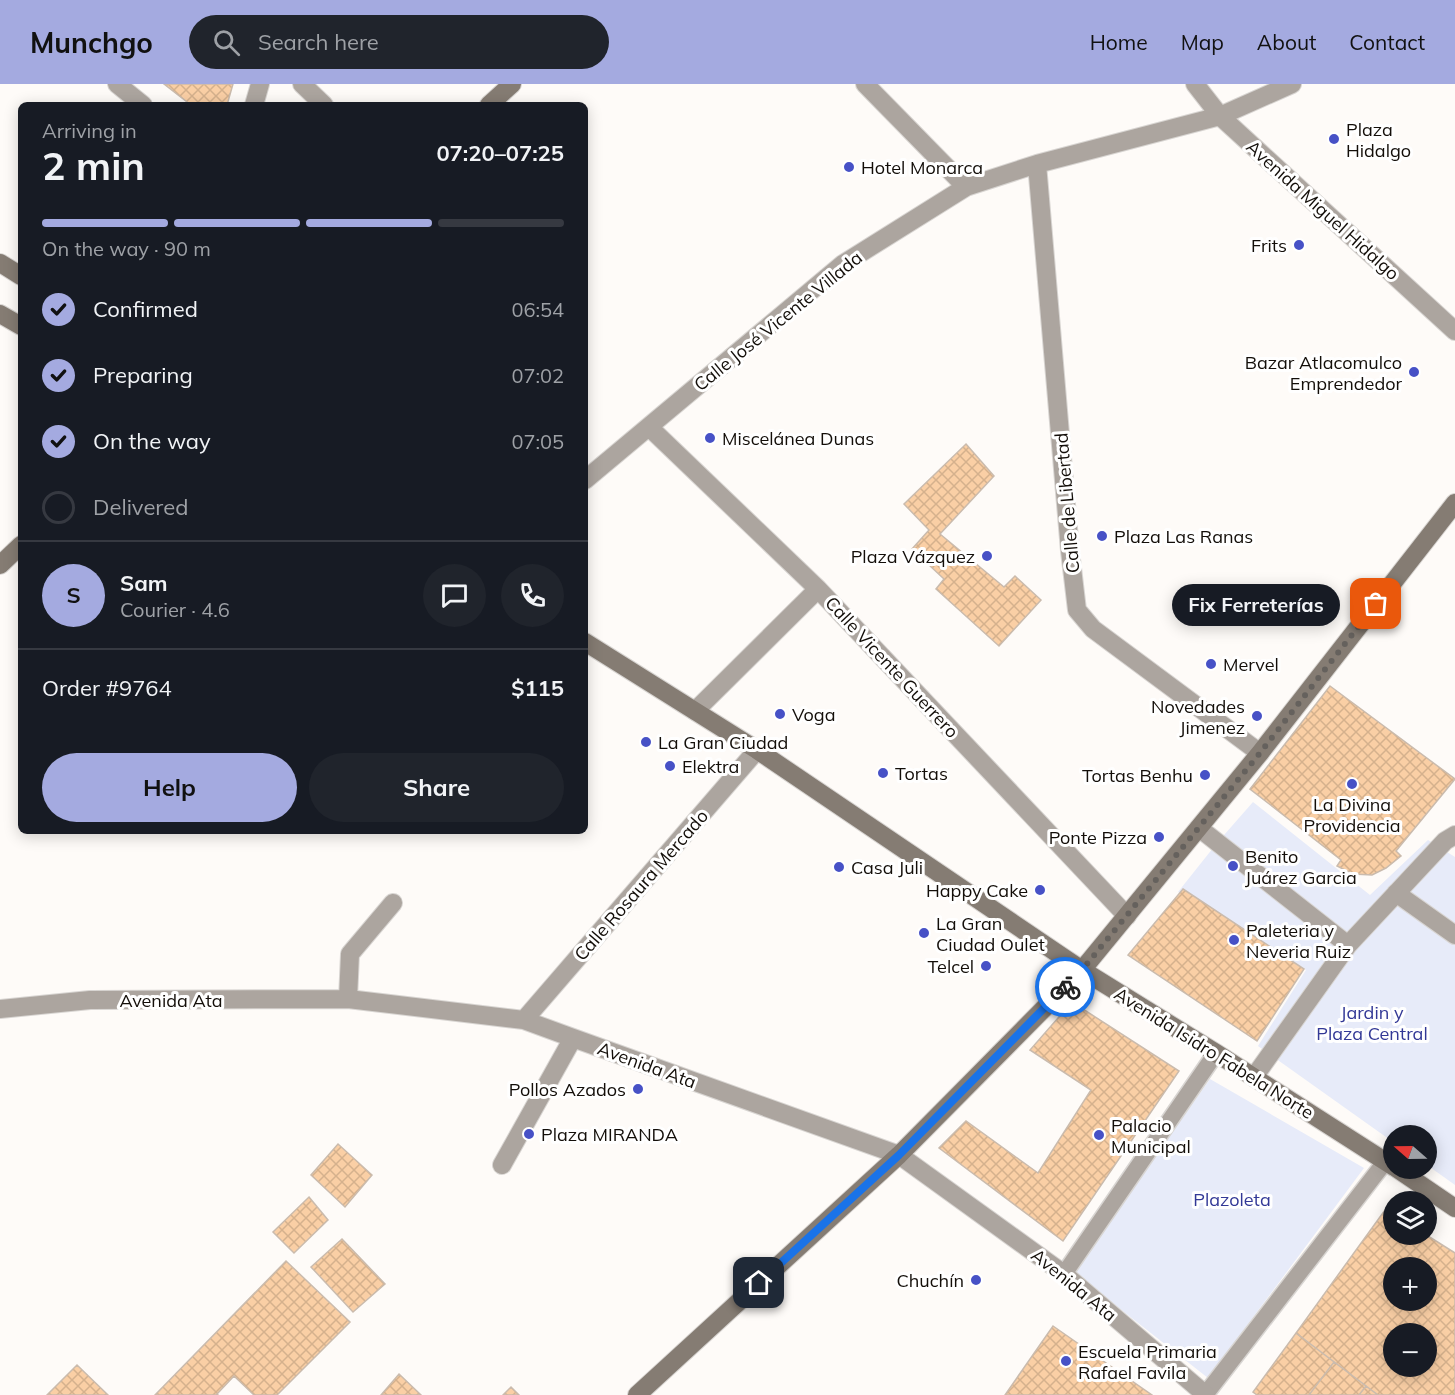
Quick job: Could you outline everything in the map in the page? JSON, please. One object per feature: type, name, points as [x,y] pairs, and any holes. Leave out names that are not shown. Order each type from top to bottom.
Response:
[{"type":"street","points":[[117,84],[140,102]]},
{"type":"street","points":[[255,102],[260,84]]},
{"type":"street","points":[[302,84],[321,102]]},
{"type":"street","points":[[492,102],[512,84]]},
{"type":"street","points":[[865,84],[966,187]]},
{"type":"street","name":"Avenida Miguel Hidalgo","points":[[1194,84],[1220,116],[1455,331]]},
{"type":"street","name":"Calle José Vicente Villada","points":[[588,478],[843,264],[966,187],[1037,164],[1220,116],[1292,84]]},
{"type":"street","name":"Calle de Libertad","points":[[1037,164],[1077,610],[1093,629],[1260,753]]},
{"type":"street","points":[[0,263],[18,274]]},
{"type":"street","points":[[0,314],[18,324]]},
{"type":"street","name":"Calle Vicente Guerrero","points":[[649,427],[818,589],[1127,916]]},
{"type":"street","points":[[637,1395],[899,1155],[1082,970],[1260,753],[1455,502]]},
{"type":"street","points":[[0,565],[18,548]]},
{"type":"street","points":[[695,711],[818,589]]},
{"type":"street","name":"Avenida Isidro Fabela Norte","points":[[588,644],[757,750],[1082,970],[1383,1160]]},
{"type":"street","name":"Calle Rosaura Mercado","points":[[524,1020],[757,750]]},
{"type":"street","points":[[1199,828],[1348,945]]},
{"type":"street","points":[[1254,1077],[1348,945],[1445,841],[1455,835]]},
{"type":"street","points":[[1396,893],[1455,935]]},
{"type":"street","points":[[348,999],[350,954],[393,903]]},
{"type":"street","name":"Avenida Ata","points":[[0,1009],[90,1000],[348,999],[524,1020],[899,1155],[1064,1274],[1205,1395]]},
{"type":"street","points":[[501,1165],[573,1038]]},
{"type":"street","name":"Avenida Isidro Fabela Norte","points":[[1412,1179],[1455,1208]]},
{"type":"lane","points":[[1064,1274],[1216,1053]]},
{"type":"lane","points":[[1205,1395],[1383,1177]]},
{"type":"green space","name":"Jardin y Plaza Central","points":[[1253,802],[1370,895],[1428,840],[1455,857],[1455,1185],[1437,1172],[1437,1125],[1383,1125],[1383,1135],[1258,1046],[1306,970],[1178,892]]},
{"type":"green space","name":"Plazoleta","points":[[1210,1079],[1364,1168],[1208,1378],[1074,1271]]},
{"type":"building","points":[[164,84],[233,84],[228,102],[187,102]]},
{"type":"building","points":[[966,444],[994,476],[940,534],[1004,587],[1015,576],[1041,600],[999,646],[936,589],[944,579],[912,549],[929,530],[904,504]]},
{"type":"building","name":"La Divina Providencia","points":[[1330,686],[1455,779],[1396,851],[1401,856],[1386,868],[1372,875],[1353,874],[1337,866],[1341,860],[1250,789]]},
{"type":"building","points":[[1183,889],[1304,969],[1257,1041],[1128,955]]},
{"type":"building","name":"Palacio Municipal","points":[[1072,1002],[1179,1071],[1063,1241],[939,1148],[966,1121],[1038,1173],[1091,1090],[1030,1050]]},
{"type":"building","points":[[338,1144],[372,1175],[345,1207],[311,1175]]},
{"type":"building","points":[[309,1197],[328,1220],[294,1253],[273,1232]]},
{"type":"building","points":[[1383,1213],[1383,1245],[1437,1245],[1437,1242],[1455,1253],[1455,1395],[1378,1395],[1296,1333]]},
{"type":"building","points":[[342,1239],[385,1284],[353,1312],[311,1267]]},
{"type":"building","points":[[286,1261],[350,1322],[277,1395],[254,1395],[234,1376],[218,1395],[155,1395]]},
{"type":"building","name":"Escuela Primaria Rafael Favila","points":[[1053,1326],[1152,1395],[1005,1395]]},
{"type":"building","points":[[1296,1333],[1334,1362],[1309,1395],[1257,1395],[1253,1392]]},
{"type":"building","points":[[1334,1362],[1366,1386],[1359,1395],[1309,1395]]},
{"type":"building","points":[[77,1365],[108,1395],[47,1395]]},
{"type":"building","points":[[399,1374],[421,1395],[381,1395]]},
{"type":"building","points":[[1366,1386],[1378,1395],[1359,1395]]},
{"type":"building","points":[[511,1387],[519,1395],[503,1395]]},
{"type":"way so far","points":[[1065,987],[1082,970],[1248,768],[1376,604]]},
{"type":"place","name":"Plaza Hidalgo","points":[[1334,139]]},
{"type":"place","name":"Hotel Monarca","points":[[849,167]]},
{"type":"place","name":"Frits","points":[[1299,245]]},
{"type":"place","name":"Bazar Atlacomulco Emprendedor","points":[[1414,372]]},
{"type":"place","name":"Miscelánea Dunas","points":[[710,438]]},
{"type":"place","name":"Plaza Las Ranas","points":[[1102,536]]},
{"type":"place","name":"Plaza Vázquez","points":[[987,556]]},
{"type":"place","name":"Fix Ferreterías","points":[[1376,604]]},
{"type":"place","name":"Mervel","points":[[1211,664]]},
{"type":"place","name":"Voga","points":[[780,714]]},
{"type":"place","name":"Novedades Jimenez","points":[[1257,716]]},
{"type":"place","name":"La Gran Ciudad","points":[[646,742]]},
{"type":"place","name":"Elektra","points":[[670,766]]},
{"type":"place","name":"Tortas","points":[[883,773]]},
{"type":"place","name":"Tortas Benhu","points":[[1205,775]]},
{"type":"place","name":"La Divina Providencia","points":[[1352,784]]},
{"type":"place","name":"Ponte Pizza","points":[[1159,837]]},
{"type":"place","name":"Benito Juárez Garcia","points":[[1233,866]]},
{"type":"place","name":"Casa Juli","points":[[839,867]]},
{"type":"place","name":"Happy Cake","points":[[1040,890]]},
{"type":"place","name":"La Gran Ciudad Oulet","points":[[924,933]]},
{"type":"place","name":"Paleteria y Neveria Ruiz","points":[[1234,940]]},
{"type":"place","name":"Telcel","points":[[986,966]]},
{"type":"place","name":"Pollos Azados","points":[[638,1089]]},
{"type":"place","name":"Plaza MIRANDA","points":[[529,1134]]},
{"type":"place","name":"Palacio Municipal","points":[[1099,1135]]},
{"type":"place","name":"Chuchín","points":[[976,1280]]},
{"type":"place","name":"Escuela Primaria Rafael Favila","points":[[1066,1361]]},
{"type":"route","points":[[759,1283],[899,1155],[1065,987]]}]
